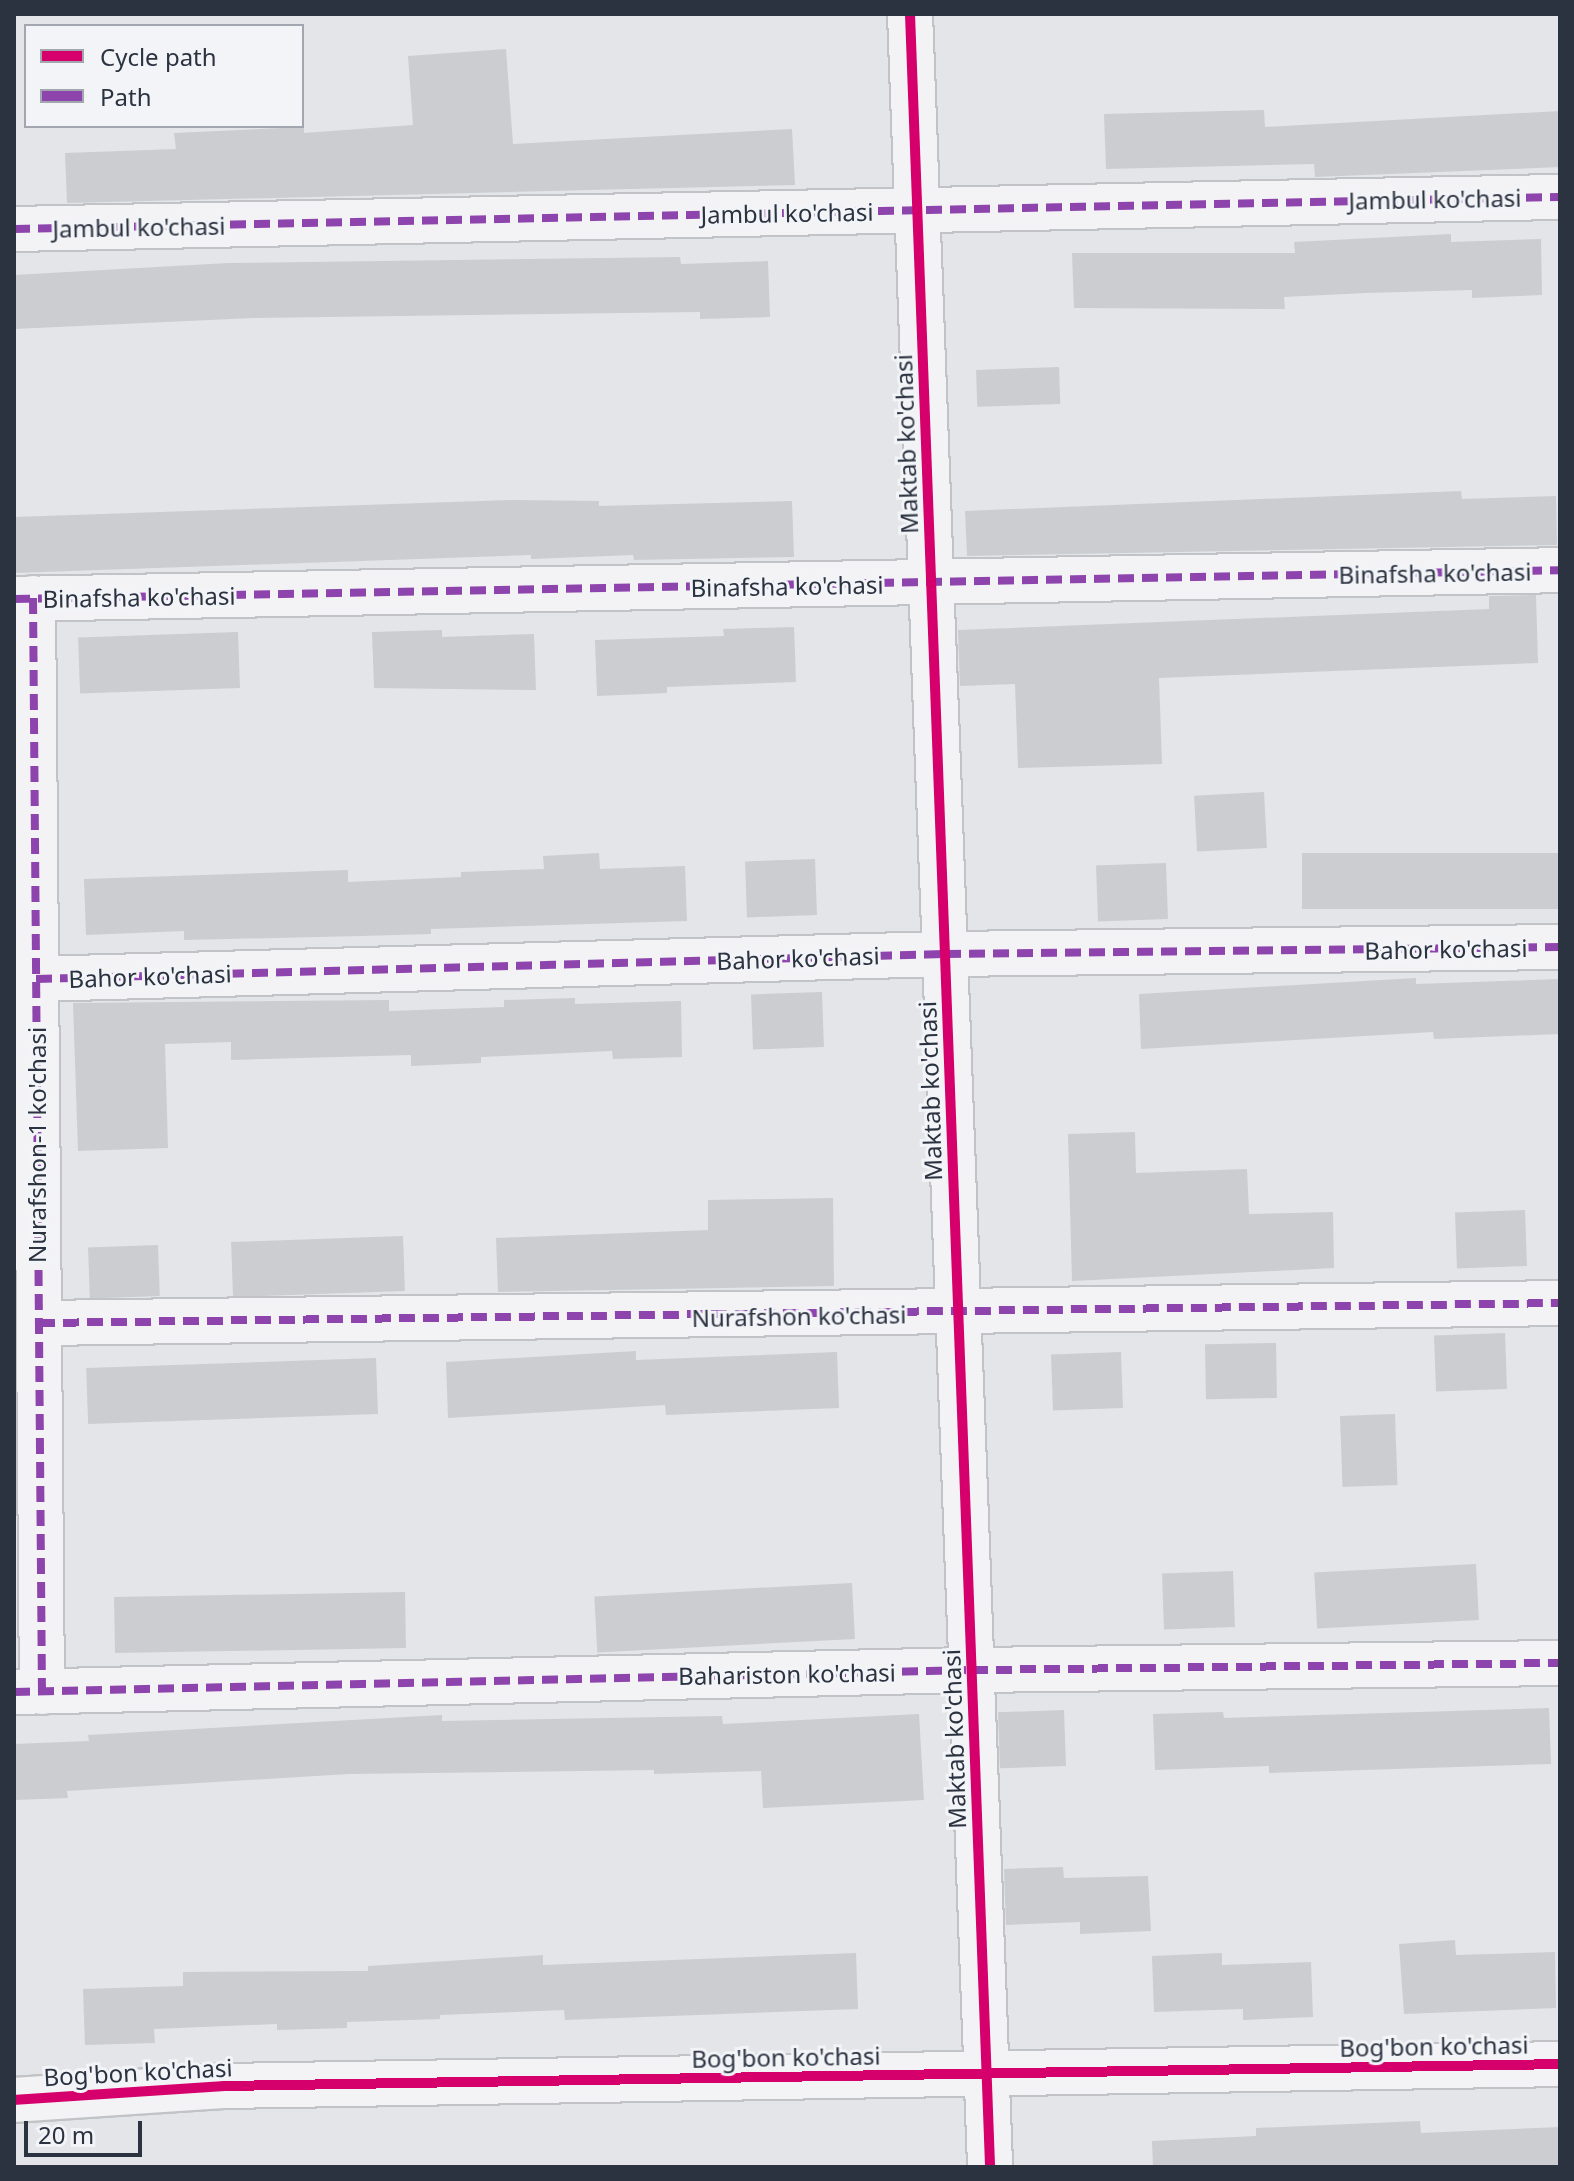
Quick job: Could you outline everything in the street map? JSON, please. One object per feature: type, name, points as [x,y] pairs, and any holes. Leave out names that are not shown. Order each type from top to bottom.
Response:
[{"type":"street","name":"Maktab ko'chasi","points":[[910,14],[990,2167]]},
{"type":"street","name":"Jambul ko'chasi","points":[[14,229],[1560,197]]},
{"type":"street","name":"Binafsha ko'chasi","points":[[24,599],[1560,570]]},
{"type":"street","name":"Nurafshon-1 ko'chasi","points":[[24,599],[36,979],[39,1323],[28,1692]]},
{"type":"street","name":"Bahor ko'chasi","points":[[36,979],[945,954],[1560,947]]},
{"type":"street","name":"Nurafshon ko'chasi","points":[[39,1323],[958,1314],[1560,1303]]},
{"type":"street","name":"Bahariston ko'chasi","points":[[28,1692],[972,1670],[1560,1663]]},
{"type":"street","name":"Bog'bon ko'chasi","points":[[14,2100],[224,2086],[1560,2064]]},
{"type":"building","points":[[506,49],[513,144],[792,129],[795,185],[67,203],[65,153],[176,149],[174,133],[304,128],[304,133],[413,125],[408,56]]},
{"type":"building","points":[[1264,110],[1265,127],[1560,111],[1560,167],[1315,177],[1314,164],[1106,169],[1104,114]]},
{"type":"building","points":[[1451,234],[1451,242],[1541,239],[1542,295],[1472,298],[1472,290],[1284,297],[1285,309],[1074,308],[1072,253],[1295,253],[1294,242]]},
{"type":"building","points":[[680,257],[681,264],[768,261],[770,317],[700,319],[700,312],[253,318],[14,329],[14,275],[228,263]]},
{"type":"building","points":[[1059,367],[1060,404],[977,407],[976,370]]},
{"type":"building","points":[[1461,491],[1462,499],[1556,496],[1557,545],[967,556],[965,511]]},
{"type":"building","points":[[513,500],[599,501],[599,506],[792,501],[794,557],[634,560],[633,555],[531,559],[531,555],[14,573],[14,517]]},
{"type":"building","points":[[1536,595],[1538,663],[1159,678],[1162,764],[1018,768],[1015,684],[960,686],[958,630],[1489,609],[1489,596]]},
{"type":"building","points":[[794,627],[796,682],[667,687],[667,693],[597,696],[595,640],[724,636],[723,629]]},
{"type":"building","points":[[442,630],[442,637],[534,634],[536,690],[374,688],[372,632]]},
{"type":"building","points":[[238,632],[240,688],[80,694],[78,638]]},
{"type":"building","points":[[1264,792],[1267,848],[1197,852],[1194,796]]},
{"type":"building","points":[[599,853],[600,869],[685,866],[687,921],[431,929],[431,934],[361,936],[184,940],[184,931],[86,935],[84,879],[348,870],[348,882],[461,877],[461,872],[544,869],[543,856]]},
{"type":"building","points":[[1302,853],[1560,853],[1560,909],[1302,909]]},
{"type":"building","points":[[815,859],[817,915],[747,917],[745,861]]},
{"type":"building","points":[[1166,863],[1168,919],[1098,921],[1096,865]]},
{"type":"building","points":[[1416,978],[1416,984],[1560,979],[1560,1034],[1434,1039],[1433,1032],[1141,1049],[1139,994]]},
{"type":"building","points":[[822,992],[824,1047],[753,1049],[751,994]]},
{"type":"building","points":[[575,998],[575,1004],[681,1001],[682,1057],[613,1059],[612,1051],[481,1057],[481,1063],[411,1066],[411,1055],[231,1060],[231,1042],[165,1044],[168,1148],[78,1151],[73,1003],[389,1000],[389,1011],[504,1007],[504,1000]]},
{"type":"building","points":[[1135,1132],[1136,1173],[1247,1169],[1249,1214],[1333,1212],[1334,1268],[1072,1281],[1068,1134]]},
{"type":"building","points":[[833,1198],[834,1286],[498,1292],[496,1238],[708,1230],[708,1200]]},
{"type":"building","points":[[1525,1210],[1527,1266],[1457,1268],[1455,1212]]},
{"type":"building","points":[[403,1236],[405,1291],[233,1297],[231,1242]]},
{"type":"building","points":[[158,1245],[160,1296],[90,1298],[88,1247]]},
{"type":"building","points":[[1505,1333],[1507,1389],[1436,1391],[1434,1335]]},
{"type":"building","points":[[1276,1343],[1277,1398],[1206,1399],[1205,1344]]},
{"type":"building","points":[[636,1351],[636,1360],[837,1352],[839,1408],[666,1415],[665,1405],[448,1418],[446,1362]]},
{"type":"building","points":[[1121,1352],[1123,1408],[1053,1410],[1051,1354]]},
{"type":"building","points":[[376,1358],[378,1414],[88,1424],[86,1368]]},
{"type":"building","points":[[1395,1414],[1397,1485],[1343,1487],[1340,1416]]},
{"type":"building","points":[[1476,1564],[1479,1620],[1317,1628],[1314,1572]]},
{"type":"building","points":[[1233,1571],[1235,1627],[1164,1629],[1162,1573]]},
{"type":"building","points":[[852,1583],[855,1639],[597,1652],[594,1597]]},
{"type":"building","points":[[405,1592],[406,1648],[115,1653],[114,1597]]},
{"type":"building","points":[[1549,1708],[1551,1764],[1269,1773],[1269,1766],[1155,1770],[1153,1714],[1223,1712],[1224,1718]]},
{"type":"building","points":[[1064,1710],[1066,1766],[1000,1768],[998,1712]]},
{"type":"building","points":[[919,1714],[924,1800],[763,1808],[761,1771],[654,1774],[654,1770],[349,1774],[67,1791],[68,1798],[14,1800],[14,1744],[89,1741],[88,1735],[442,1715],[442,1721],[722,1716],[723,1724]]},
{"type":"building","points":[[1063,1867],[1064,1878],[1148,1876],[1151,1931],[1080,1934],[1080,1922],[1006,1925],[1004,1869]]},
{"type":"building","points":[[1455,1940],[1456,1955],[1555,1952],[1556,2008],[1404,2014],[1399,1944]]},
{"type":"building","points":[[856,1953],[858,2009],[565,2020],[564,2010],[440,2015],[440,2019],[347,2022],[347,2028],[277,2030],[277,2024],[154,2029],[155,2043],[85,2045],[83,1989],[183,1986],[183,1972],[368,1971],[368,1966],[543,1955],[543,1965]]},
{"type":"building","points":[[1222,1953],[1222,1965],[1311,1962],[1313,2017],[1243,2020],[1243,2009],[1154,2012],[1152,1956]]},
{"type":"building","points":[[1420,2121],[1421,2133],[1560,2127],[1560,2167],[1153,2167],[1152,2141],[1256,2136],[1256,2128]]},
{"type":"marked path","points":[[14,229],[1560,197]]},
{"type":"marked path","points":[[14,599],[1560,570]]},
{"type":"marked path","points":[[33,598],[42,1692]]},
{"type":"marked path","points":[[36,979],[945,954],[1560,947]]},
{"type":"marked path","points":[[39,1323],[1560,1303]]},
{"type":"marked path","points":[[14,1692],[972,1670],[1560,1663]]},
{"type":"cycle path","points":[[910,14],[990,2167]]},
{"type":"cycle path","points":[[14,2100],[224,2086],[1560,2064]]}]
